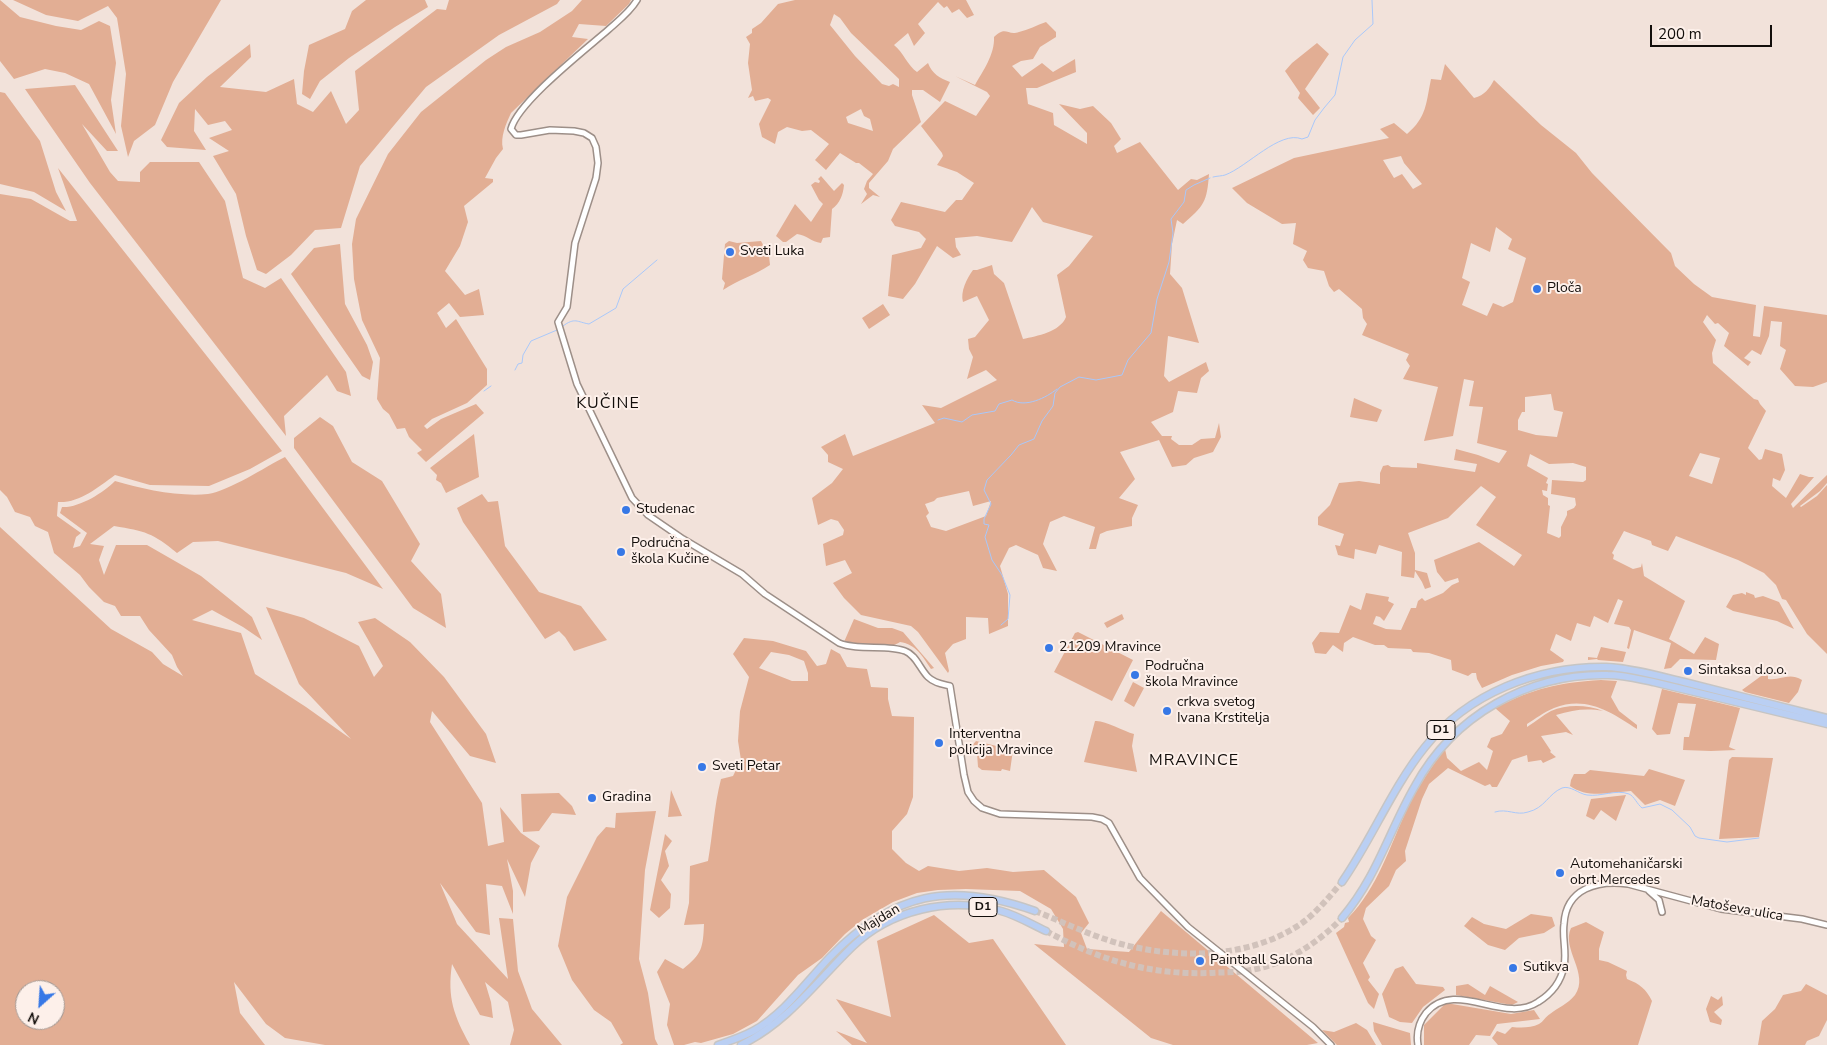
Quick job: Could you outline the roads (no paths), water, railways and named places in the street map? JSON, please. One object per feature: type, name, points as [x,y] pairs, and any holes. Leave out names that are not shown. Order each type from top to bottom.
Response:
[{"type":"highway","name":"D1","points":[[1342,882],[1356,862],[1406,774],[1426,746],[1453,718],[1477,701],[1525,679],[1561,670],[1607,667],[1672,679],[1827,718]]},
{"type":"highway","name":"D1","points":[[1342,918],[1367,884],[1386,848],[1415,784],[1436,752],[1465,724],[1494,704],[1533,686],[1566,678],[1596,675],[1624,676],[1827,724]]},
{"type":"highway","points":[[1672,679],[1679,677],[1693,681],[1696,680]]},
{"type":"highway","points":[[1738,690],[1750,695],[1753,699]]},
{"type":"highway","name":"Majdan","points":[[718,1045],[754,1030],[766,1022],[786,1005],[847,940],[881,915],[929,897],[953,895],[995,899],[1035,911]]},
{"type":"highway","name":"Majdan","points":[[741,1045],[772,1028],[796,1006],[852,947],[875,929],[917,910],[957,905],[984,907],[1002,911],[1046,931]]},
{"type":"main road","points":[[637,0],[623,17],[535,95],[523,108],[512,125],[513,132],[521,136],[550,130],[584,134],[592,138],[596,147],[598,163],[596,178],[575,243],[566,307],[558,322],[577,384],[632,498],[648,515],[683,539],[742,574],[765,594],[821,633],[844,645],[903,650],[913,655],[929,678],[950,686],[968,792],[974,801],[982,808],[1000,814],[1092,817],[1102,819],[1113,828],[1140,878],[1188,927],[1313,1027],[1331,1045]]},
{"type":"main road","name":"Matoševa ulica","points":[[1418,1045],[1420,1022],[1428,1011],[1442,1002],[1460,999],[1505,1009],[1526,1008],[1544,998],[1558,982],[1564,966],[1566,955],[1564,924],[1568,907],[1577,895],[1586,888],[1596,884],[1615,882],[1721,909],[1802,919],[1827,925]]},
{"type":"main road","points":[[1647,889],[1659,900],[1662,912]]},
{"type":"waterway","points":[[1213,177],[1234,171],[1274,144],[1293,138],[1302,139],[1308,137],[1315,120],[1335,95],[1343,57],[1355,40],[1373,24],[1372,0]]},
{"type":"waterway","points":[[1001,625],[1008,619],[1010,595],[1002,575],[992,560],[985,537],[989,525],[984,524],[984,519],[991,504],[984,490],[987,480],[1019,445],[1034,439],[1042,421],[1053,406],[1055,393],[1060,387],[1079,377],[1096,380],[1122,375],[1128,360],[1151,333],[1157,299],[1169,262],[1173,233],[1171,219],[1184,202],[1186,190],[1210,178]]},
{"type":"waterway","points":[[563,326],[573,321],[589,324],[616,308],[623,289],[657,260]]},
{"type":"waterway","points":[[515,370],[518,364],[522,363],[523,355],[531,341],[557,330]]},
{"type":"waterway","points":[[484,391],[491,386]]},
{"type":"waterway","points":[[938,420],[944,418],[962,422],[972,415],[995,411],[999,404],[1012,400],[1023,403],[1035,401],[1057,389]]},
{"type":"waterway","points":[[1495,812],[1524,813],[1534,810],[1557,791],[1565,787],[1587,795],[1624,793],[1631,795],[1642,808],[1660,804],[1672,810],[1699,838],[1727,842],[1759,838]]},
{"type":"tunnel","points":[[1035,911],[1088,933],[1121,944],[1166,952],[1214,953],[1260,944],[1282,935],[1307,919],[1342,882]]},
{"type":"tunnel","points":[[1046,931],[1085,950],[1125,964],[1166,971],[1209,973],[1246,971],[1277,963],[1312,944],[1342,918]]},
{"type":"place","name":"Sveti Luka","points":[[730,252]]},
{"type":"place","name":"Ploča","points":[[1537,289]]},
{"type":"place","name":"Studenac","points":[[626,510]]},
{"type":"place","name":"Područna škola Kučine","points":[[621,552]]},
{"type":"place","name":"21209 Mravince","points":[[1049,648]]},
{"type":"place","name":"Sintaksa d.o.o.","points":[[1688,671]]},
{"type":"place","name":"Područna škola Mravince","points":[[1135,675]]},
{"type":"place","name":"crkva svetog Ivana Krstitelja","points":[[1167,711]]},
{"type":"place","name":"Interventna policija Mravince","points":[[939,743]]},
{"type":"place","name":"Sveti Petar","points":[[702,767]]},
{"type":"place","name":"Gradina","points":[[592,798]]},
{"type":"place","name":"Automehaničarski obrt Mercedes","points":[[1560,873]]},
{"type":"place","name":"Paintball Salona","points":[[1200,961]]},
{"type":"place","name":"Sutikva","points":[[1513,968]]},
{"type":"district","name":"KUČINE","points":[[608,404]]},
{"type":"district","name":"MRAVINCE","points":[[1194,761]]}]
